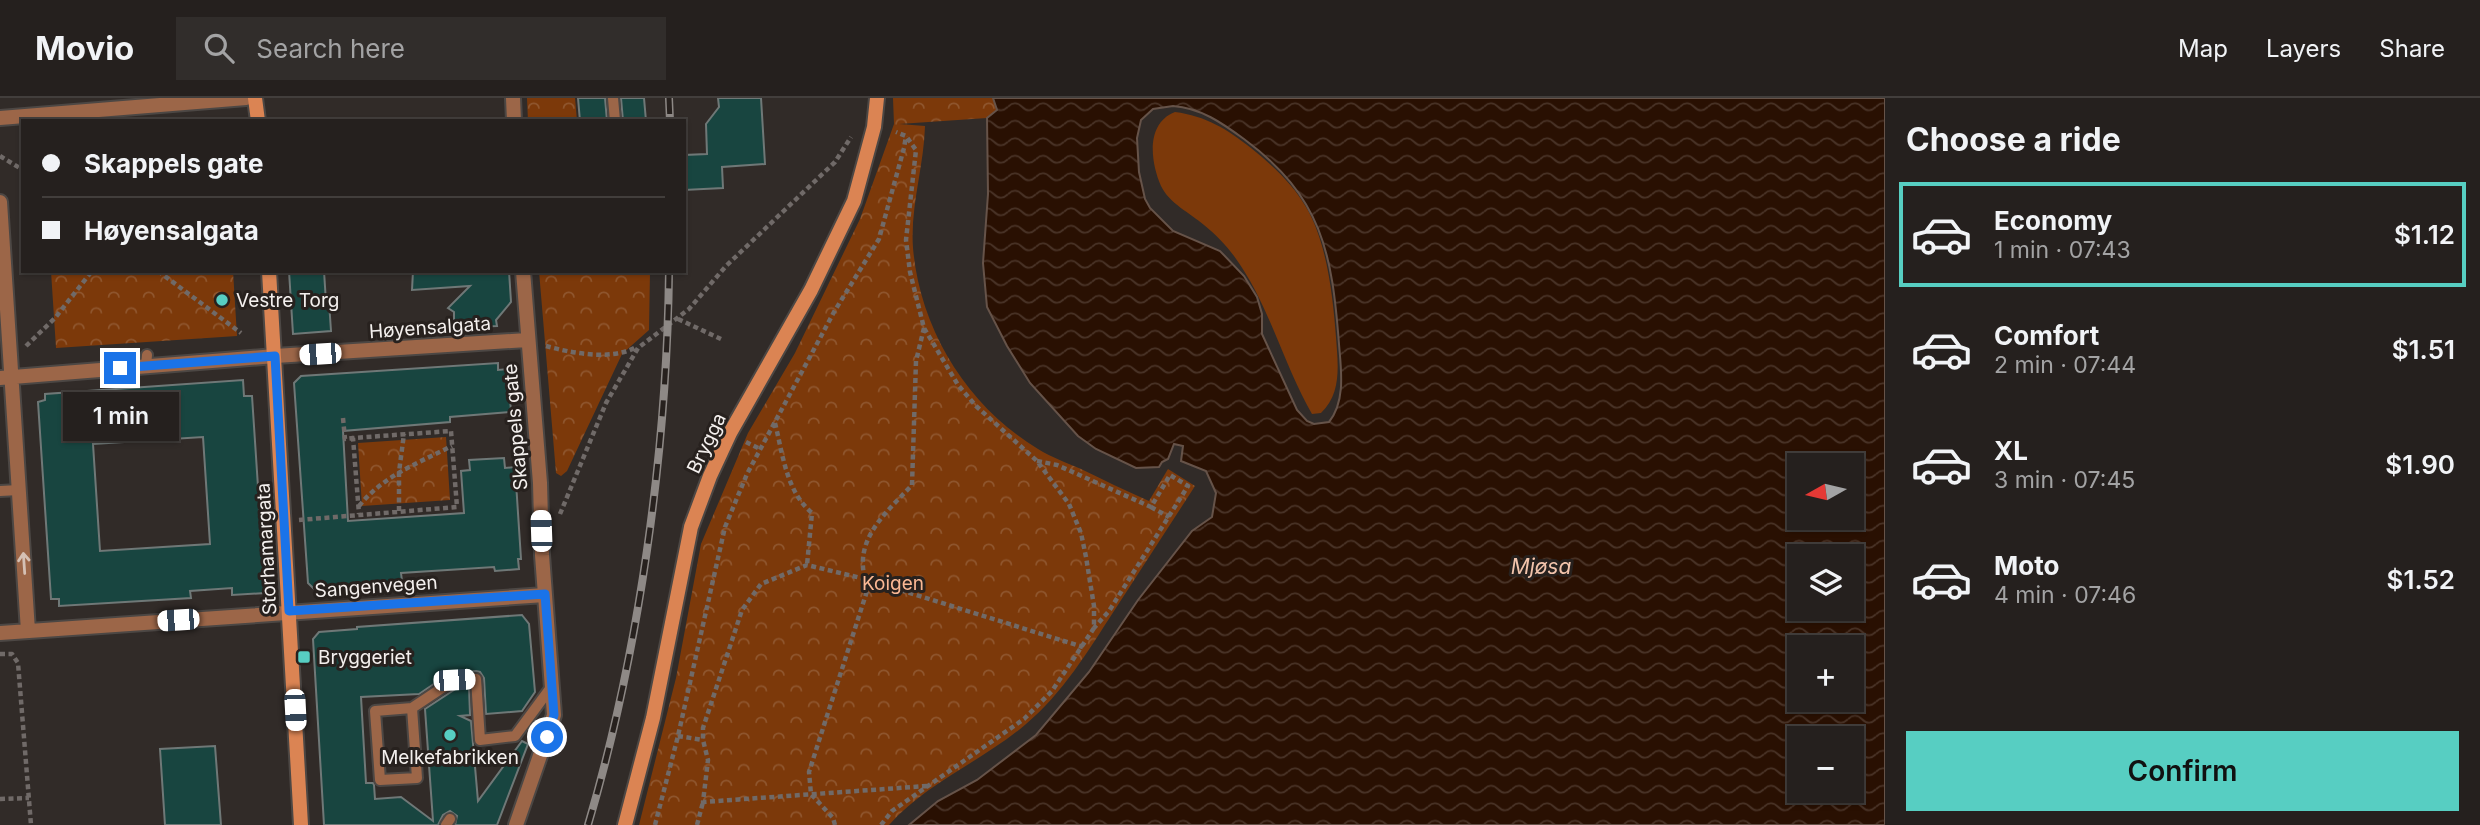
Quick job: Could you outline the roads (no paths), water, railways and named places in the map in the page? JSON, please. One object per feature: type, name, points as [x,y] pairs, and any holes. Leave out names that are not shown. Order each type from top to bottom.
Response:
[{"type":"street","points":[[0,118],[246,98]]},
{"type":"street","points":[[255,98],[258,119]]},
{"type":"street","points":[[513,98],[514,119]]},
{"type":"street","name":"Brygga","points":[[625,825],[653,718],[691,527],[730,433],[778,351],[854,201],[874,127],[877,98]]},
{"type":"street","points":[[0,202],[10,361],[6,377],[19,490],[28,631]]},
{"type":"street","name":"Storhamargata","points":[[269,273],[302,825]]},
{"type":"street","name":"Skappels gate","points":[[516,825],[554,715],[540,484],[523,273]]},
{"type":"street","name":"Høyensalgata","points":[[6,377],[147,361],[527,340]]},
{"type":"street","name":"Sangenvegen","points":[[0,634],[545,594]]},
{"type":"lane","points":[[613,98],[615,119]]},
{"type":"lane","points":[[0,491],[19,490]]},
{"type":"lane","points":[[412,708],[417,778],[380,780],[375,711],[412,708],[454,680],[476,679],[480,740],[515,736],[552,686]]},
{"type":"water","name":"Mjøsa","points":[[993,98],[1885,98],[1885,825],[909,825],[938,801],[977,780],[1036,735],[1089,672],[1138,600],[1192,531],[1212,517],[1216,493],[1206,471],[1181,461],[1183,446],[1174,444],[1168,459],[1159,467],[1136,468],[1096,449],[1078,436],[1030,383],[1007,346],[987,307],[983,263],[988,194],[987,118],[997,110]],"holes":[[[1173,106],[1202,113],[1219,122],[1270,161],[1291,183],[1318,229],[1332,281],[1341,364],[1340,395],[1329,422],[1314,424],[1307,421],[1297,410],[1262,334],[1262,314],[1257,297],[1244,276],[1220,251],[1173,231],[1150,208],[1145,199],[1139,172],[1137,138],[1141,120],[1153,109]]]},
{"type":"railway","points":[[669,98],[670,119]]},
{"type":"railway","points":[[588,825],[622,691],[647,551],[663,409],[669,273]]},
{"type":"place","name":"Vestre Torg","points":[[222,300]]},
{"type":"place","name":"Bryggeriet","points":[[304,657]]},
{"type":"place","name":"Melkefabrikken","points":[[450,735]]},
{"type":"park label","name":"Koigen","points":[[893,583]]}]
